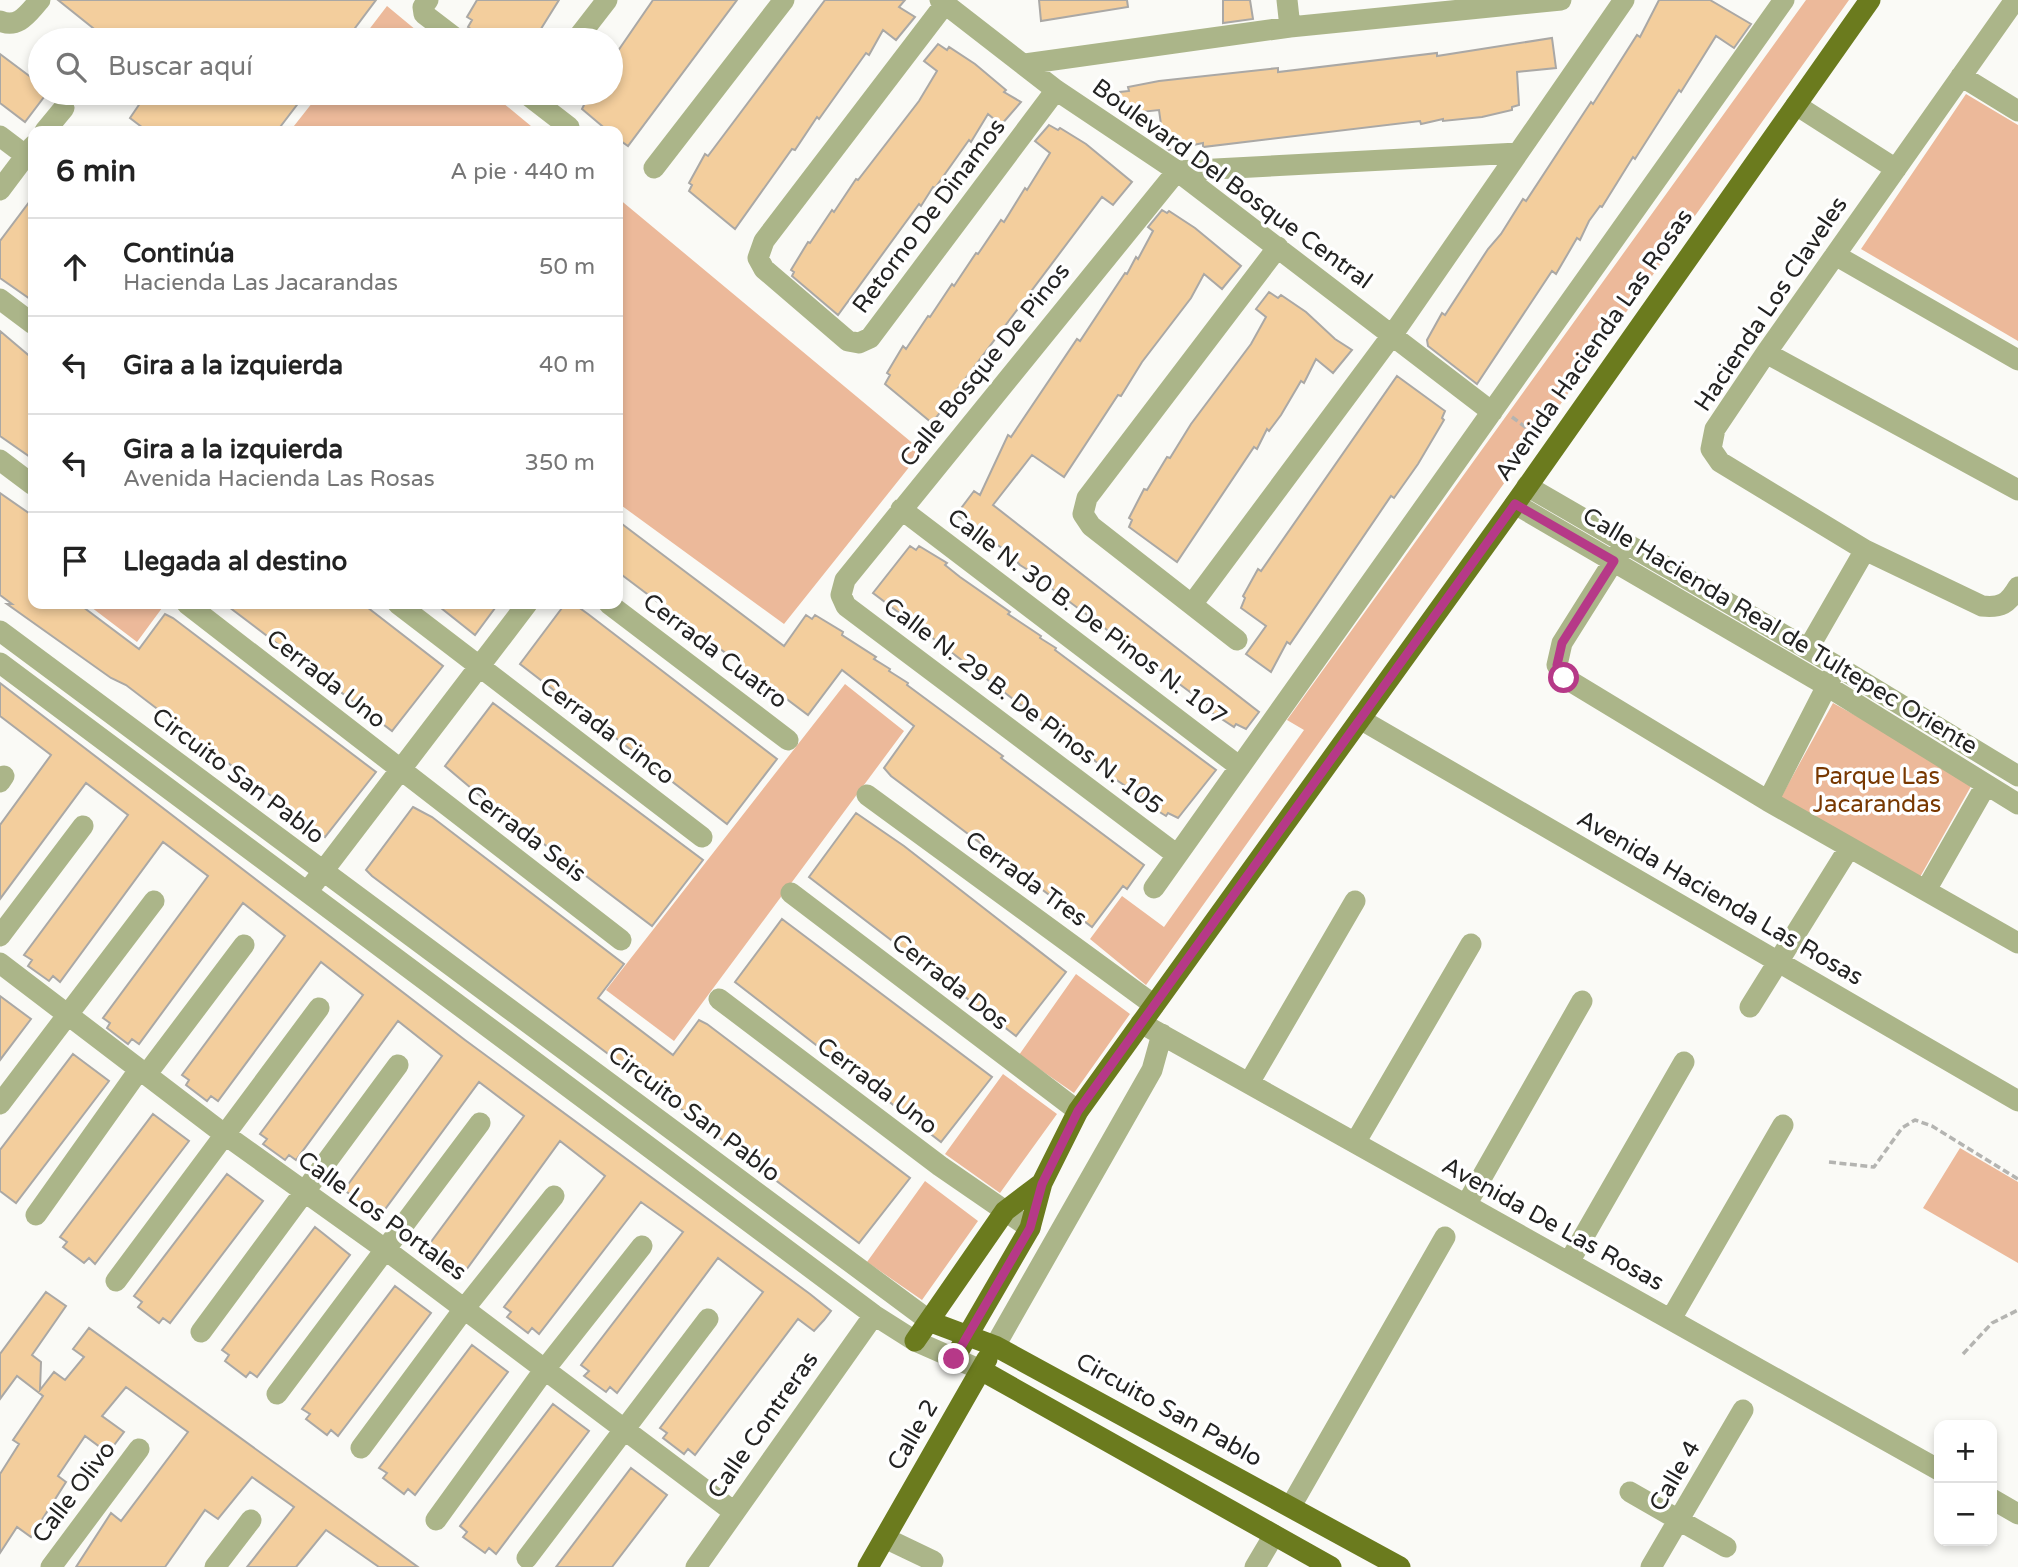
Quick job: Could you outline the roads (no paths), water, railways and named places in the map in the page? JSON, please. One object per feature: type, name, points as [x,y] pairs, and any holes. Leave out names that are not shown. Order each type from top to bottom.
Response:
[{"type":"main road","name":"Avenida Hacienda Las Rosas","points":[[954,1359],[1030,1228],[1042,1184],[1078,1111],[1554,449],[1870,0]]},
{"type":"main road","name":"Avenida Hacienda Las Rosas","points":[[915,1341],[931,1322],[1005,1212],[1042,1184]]},
{"type":"main road","name":"Circuito San Pablo","points":[[931,1322],[995,1346],[1400,1567]]},
{"type":"main road","name":"Calle 2","points":[[868,1567],[995,1346]]},
{"type":"main road","points":[[981,1370],[1331,1567]]},
{"type":"street","points":[[0,21],[8,24],[21,22],[40,0]]},
{"type":"street","points":[[428,0],[423,7],[424,14],[442,28]]},
{"type":"street","points":[[585,28],[607,0]]},
{"type":"street","points":[[654,168],[784,0]]},
{"type":"street","points":[[1287,0],[1290,27]]},
{"type":"street","points":[[1025,64],[1422,7],[1561,0]]},
{"type":"street","points":[[1193,603],[1393,334],[1624,0]]},
{"type":"street","name":"Hacienda Los Claveles","points":[[2015,0],[1766,353],[1715,429],[1711,449],[1720,462],[1865,550],[1982,606],[1998,608],[2010,600],[2018,587]]},
{"type":"street","points":[[1154,888],[1781,1]]},
{"type":"street","name":"Boulevard Del Bosque Central","points":[[942,2],[1056,90],[1177,171],[1494,409]]},
{"type":"street","name":"Retorno De Dinamos","points":[[942,2],[764,241],[758,258],[764,269],[848,341],[859,343],[870,338],[1056,90]]},
{"type":"street","points":[[1961,76],[2018,111]]},
{"type":"street","points":[[544,105],[568,126]]},
{"type":"street","points":[[1796,105],[1896,169]]},
{"type":"street","points":[[49,126],[64,108]]},
{"type":"street","points":[[0,136],[28,152]]},
{"type":"street","points":[[1177,171],[1518,153]]},
{"type":"street","points":[[0,190],[28,157]]},
{"type":"street","name":"Calle Bosque De Pinos","points":[[841,595],[845,580],[901,509],[1177,171]]},
{"type":"street","points":[[1237,640],[1091,526],[1083,514],[1087,498],[1278,247]]},
{"type":"street","points":[[1835,256],[2018,360]]},
{"type":"street","points":[[0,299],[28,320]]},
{"type":"street","points":[[1766,353],[2018,490]]},
{"type":"street","points":[[0,460],[28,481]]},
{"type":"street","points":[[1521,495],[1625,543],[1837,666],[2018,776]]},
{"type":"street","name":"Calle Hacienda Real de Tultepec Oriente","points":[[1521,495],[1614,561],[1827,686],[2018,804]]},
{"type":"street","name":"Calle N. 30 B. De Pinos N. 107","points":[[901,509],[1240,767]]},
{"type":"street","points":[[1625,543],[1562,643],[1557,665],[1564,678],[1768,802],[2018,943]]},
{"type":"street","points":[[1808,649],[1865,550]]},
{"type":"street","name":"Calle N. 29 B. De Pinos N. 105","points":[[841,595],[846,606],[1177,855]]},
{"type":"street","name":"Cerrada Uno","points":[[193,609],[400,771]]},
{"type":"street","points":[[405,609],[480,666]]},
{"type":"street","points":[[307,893],[523,609]]},
{"type":"street","name":"Cerrada Cuatro","points":[[616,609],[788,740]]},
{"type":"street","name":"Circuito San Pablo","points":[[0,631],[931,1322]]},
{"type":"street","points":[[0,663],[874,1315],[915,1341],[981,1370]]},
{"type":"street","name":"Cerrada Cinco","points":[[480,666],[702,837]]},
{"type":"street","points":[[1768,802],[1837,666]]},
{"type":"street","name":"Avenida Hacienda Las Rosas","points":[[1360,719],[2018,1101]]},
{"type":"street","name":"Cerrada Seis","points":[[400,771],[621,940]]},
{"type":"street","points":[[181,799],[198,779]]},
{"type":"street","points":[[1926,890],[1986,785]]},
{"type":"street","name":"Cerrada Tres","points":[[867,795],[1154,1005]]},
{"type":"street","points":[[0,936],[83,826]]},
{"type":"street","points":[[1751,1007],[1849,848]]},
{"type":"street","name":"Cerrada Dos","points":[[791,893],[1078,1111]]},
{"type":"street","points":[[0,1104],[154,901]]},
{"type":"street","points":[[1249,1083],[1355,901]]},
{"type":"street","points":[[1355,1143],[1471,944]]},
{"type":"street","points":[[36,1215],[143,1072],[244,945]]},
{"type":"street","name":"Calle Los Portales","points":[[0,963],[223,1134],[386,1250],[734,1512]]},
{"type":"street","name":"Cerrada Uno","points":[[719,999],[1030,1228]]},
{"type":"street","points":[[1466,1205],[1582,1001]]},
{"type":"street","points":[[116,1281],[319,1008]]},
{"type":"street","name":"Avenida De Las Rosas","points":[[1141,1023],[1934,1467]]},
{"type":"street","name":"Calle 2","points":[[995,1346],[1152,1070],[1162,1034]]},
{"type":"street","points":[[1569,1262],[1684,1062]]},
{"type":"street","points":[[201,1332],[303,1190],[398,1065]]},
{"type":"street","points":[[277,1394],[480,1124]]},
{"type":"street","points":[[1671,1319],[1783,1125]]},
{"type":"street","points":[[361,1448],[464,1309],[554,1196]]},
{"type":"street","points":[[1291,1506],[1445,1237]]},
{"type":"street","points":[[436,1520],[545,1369],[642,1246]]},
{"type":"street","name":"Calle Contreras","points":[[696,1567],[874,1315]]},
{"type":"street","points":[[527,1558],[708,1319]]},
{"type":"street","name":"Calle 4","points":[[1651,1567],[1743,1410]]},
{"type":"street","name":"Calle Olivo","points":[[51,1567],[139,1449]]},
{"type":"street","points":[[1630,1492],[1726,1547]]},
{"type":"street","points":[[1997,1502],[2018,1514]]},
{"type":"street","points":[[215,1567],[251,1520]]},
{"type":"street","points":[[1255,1567],[1274,1535]]},
{"type":"street","points":[[885,1538],[933,1561]]},
{"type":"park label","name":"Parque Las Jacarandas","points":[[1877,790]]}]
